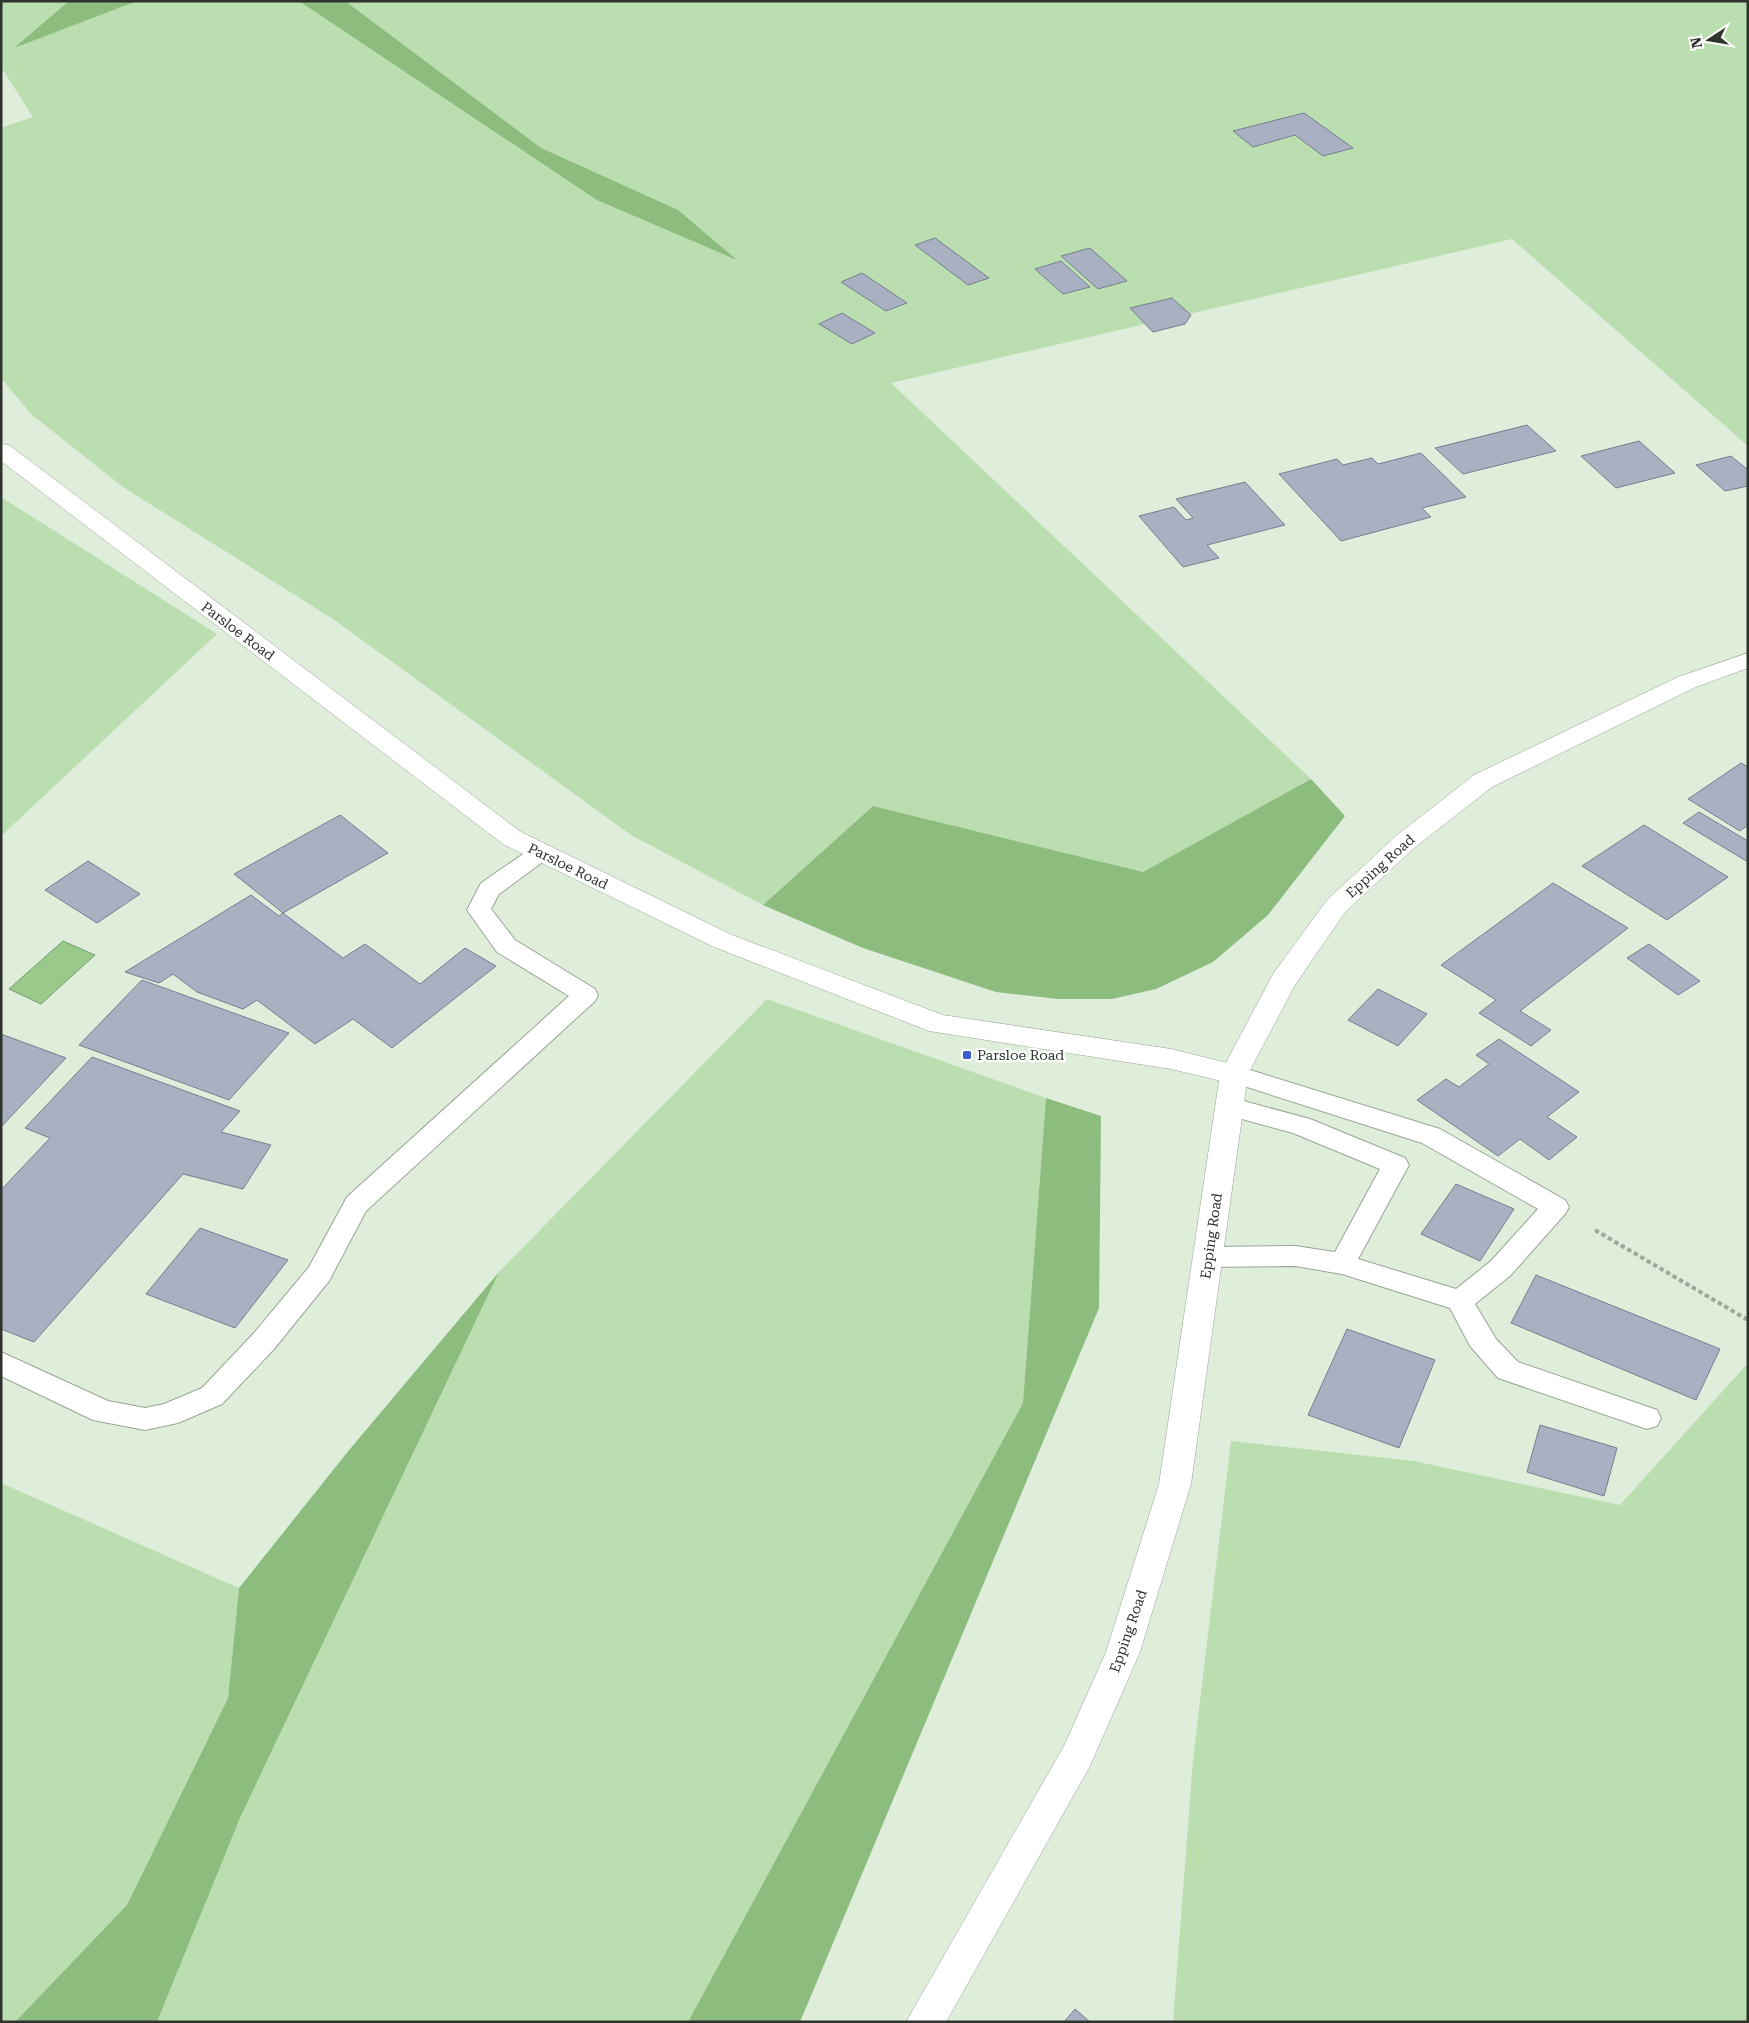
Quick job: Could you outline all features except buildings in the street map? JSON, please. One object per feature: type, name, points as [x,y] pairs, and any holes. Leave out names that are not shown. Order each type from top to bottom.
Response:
[{"type":"main road","name":"Parsloe Road","points":[[1,450],[504,832],[540,853],[723,941],[939,1024],[1171,1059],[1234,1074]]},
{"type":"main road","name":"Epping Road","points":[[925,2022],[1078,1754],[1123,1652],[1175,1484],[1234,1074],[1284,981],[1336,906],[1405,842],[1483,781],[1687,682],[1748,660]]},
{"type":"lane","points":[[1,1363],[103,1412],[146,1419],[168,1415],[212,1396],[264,1341],[319,1274],[356,1204],[586,995],[506,946],[479,910],[490,889],[540,853]]},
{"type":"lane","points":[[1234,1074],[1430,1136],[1556,1207],[1501,1268],[1460,1301]]},
{"type":"lane","points":[[1229,1106],[1301,1126],[1396,1165],[1342,1264]]},
{"type":"lane","points":[[1208,1257],[1295,1256],[1342,1264],[1460,1301],[1476,1335],[1492,1356],[1508,1370],[1647,1418]]},
{"type":"path","points":[[1556,1207],[1748,1320]]},
{"type":"shaded area","points":[[1,1],[1748,1],[1748,446],[1512,239],[891,383],[1311,779],[1143,872],[873,806],[763,905],[631,835],[333,619],[123,487],[31,414],[1,378],[1,128],[33,117],[1,67]]},
{"type":"shaded area","points":[[69,1],[137,1],[14,48]]},
{"type":"shaded area","points":[[299,1],[345,1],[541,148],[678,210],[737,260],[597,200]]},
{"type":"shaded area","points":[[1,497],[217,634],[1,836]]},
{"type":"shaded area","points":[[1311,779],[1345,816],[1268,915],[1213,962],[1156,989],[1112,999],[1058,999],[996,992],[863,948],[763,905],[873,806],[1143,872]]},
{"type":"shaded area","points":[[63,941],[95,955],[41,1004],[9,989]]},
{"type":"shaded area","points":[[767,999],[1046,1098],[1023,1403],[688,2022],[157,2022],[240,1818],[499,1272]]},
{"type":"shaded area","points":[[1046,1098],[1101,1116],[1099,1308],[800,2022],[688,2022],[1023,1403]]},
{"type":"shaded area","points":[[499,1272],[240,1818],[157,2022],[15,2022],[127,1905],[228,1698],[239,1588],[350,1449]]},
{"type":"shaded area","points":[[1748,1363],[1748,2022],[1173,2022],[1193,1760],[1231,1441],[1414,1461],[1620,1505]]},
{"type":"shaded area","points":[[1,1483],[239,1588],[228,1698],[127,1905],[15,2022],[1,2022]]},
{"type":"place","name":"Parsloe Road","points":[[967,1055]]}]
